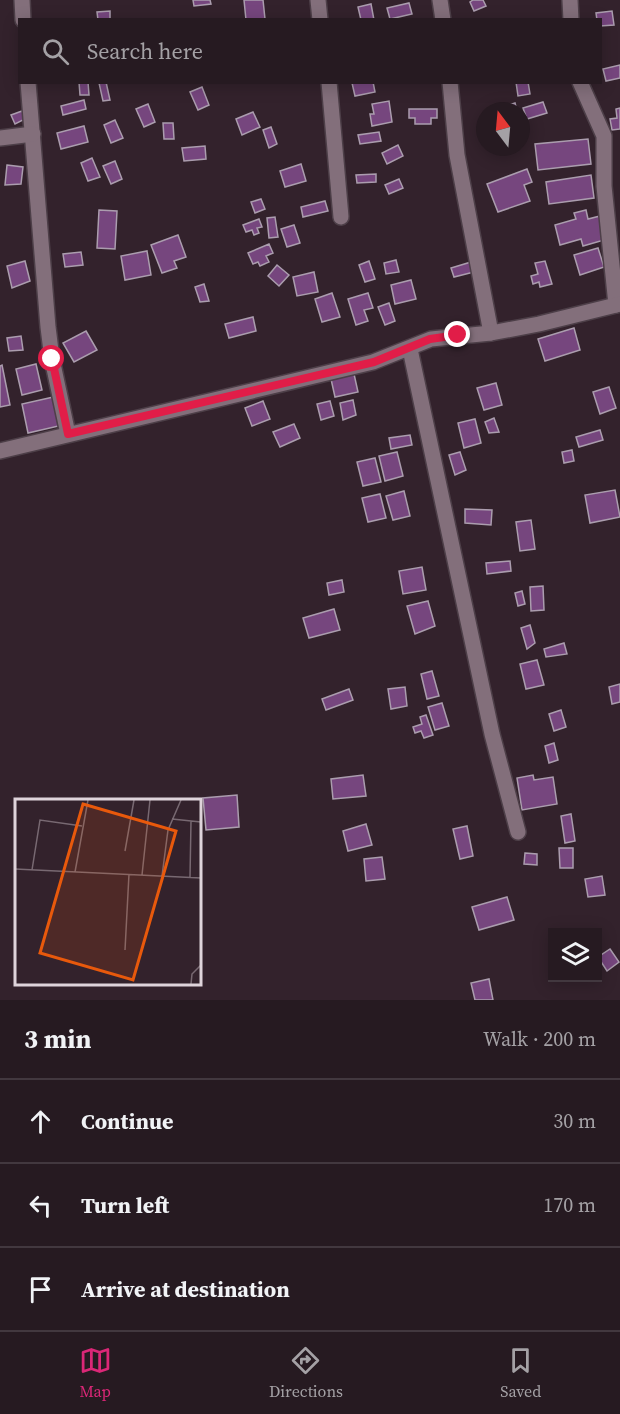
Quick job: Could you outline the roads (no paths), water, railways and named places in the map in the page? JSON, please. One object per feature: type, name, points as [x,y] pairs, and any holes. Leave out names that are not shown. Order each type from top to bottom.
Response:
[{"type":"street","points":[[22,0],[23,18]]},
{"type":"street","points":[[318,0],[320,18]]},
{"type":"street","points":[[440,0],[443,18]]},
{"type":"street","points":[[570,0],[571,18]]},
{"type":"street","points":[[28,84],[49,338],[68,434]]},
{"type":"street","points":[[329,84],[341,217]]},
{"type":"street","points":[[450,84],[457,155],[491,333]]},
{"type":"street","points":[[0,451],[374,362],[430,339],[491,333],[539,324],[618,304],[604,186],[603,136],[581,84]]},
{"type":"street","points":[[0,138],[33,134]]},
{"type":"street","points":[[410,349],[492,734],[518,832]]}]
